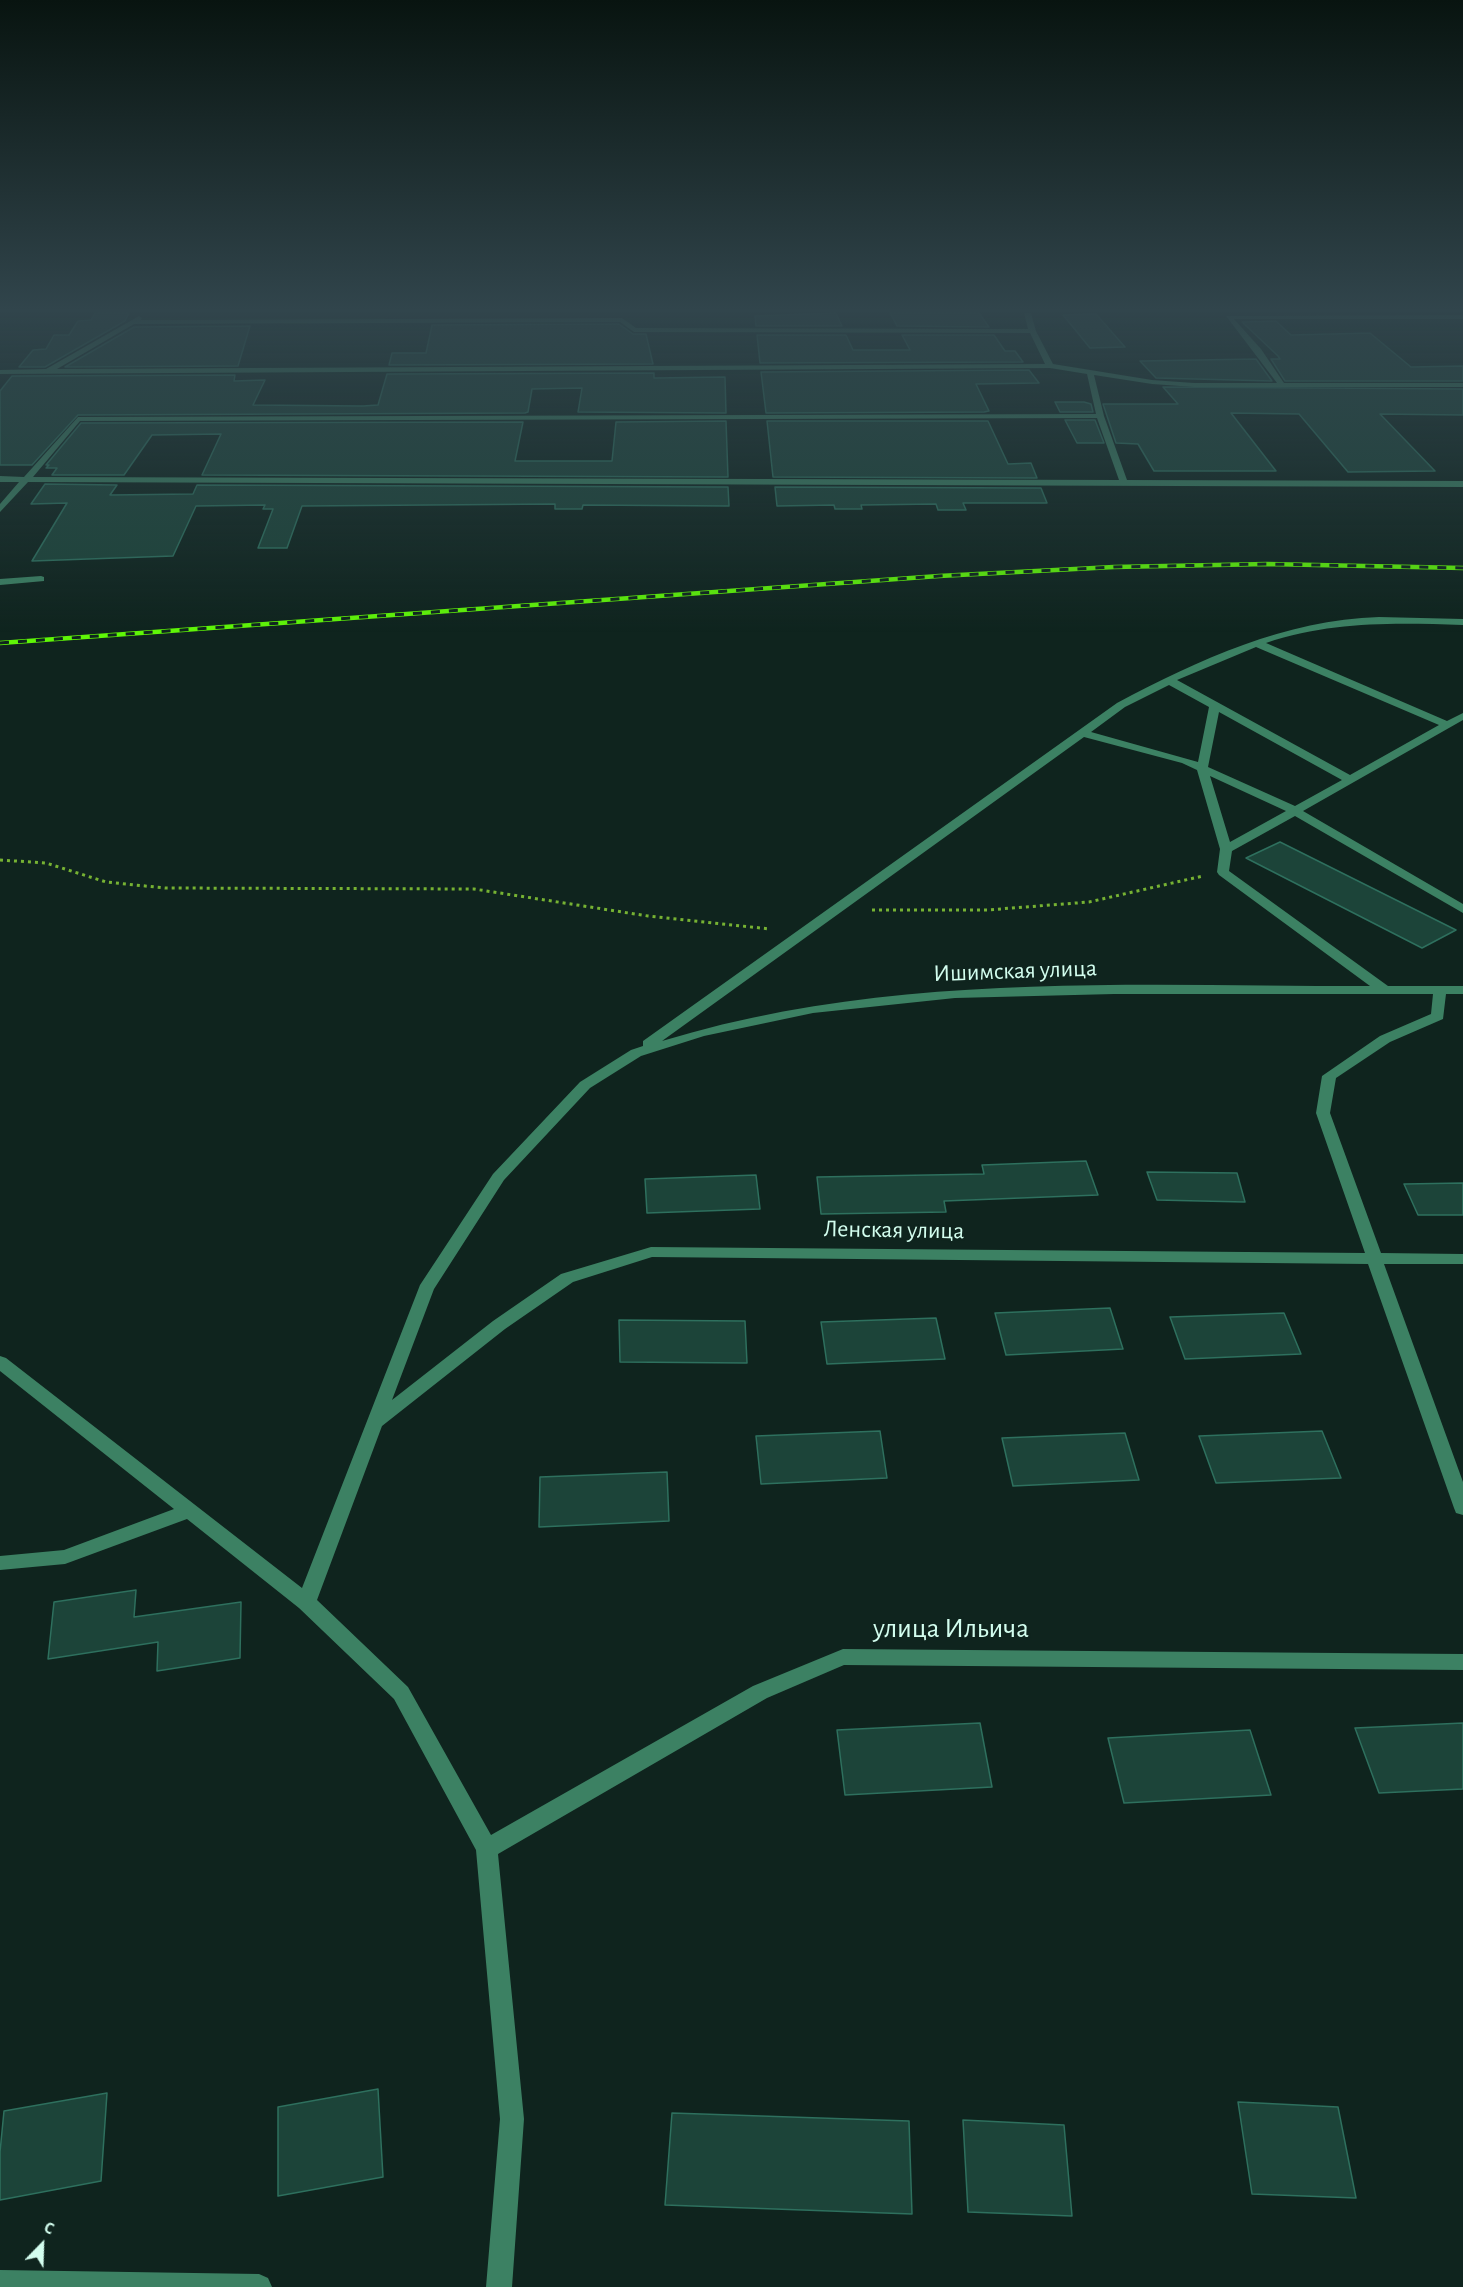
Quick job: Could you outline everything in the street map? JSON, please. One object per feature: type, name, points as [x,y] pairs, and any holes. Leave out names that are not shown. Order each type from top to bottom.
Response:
[{"type":"street","points":[[0,509],[77,420]]},
{"type":"street","points":[[1101,420],[1124,483]]},
{"type":"street","points":[[0,479],[1463,484]]},
{"type":"street","points":[[0,582],[41,579]]},
{"type":"street","points":[[636,1053],[1122,705],[1168,680],[1276,636],[1332,624],[1463,622]]},
{"type":"street","points":[[1256,643],[1447,725]]},
{"type":"street","points":[[1168,680],[1351,780]]},
{"type":"street","points":[[1215,706],[1202,768],[1226,849],[1223,872],[1386,991]]},
{"type":"street","points":[[1226,849],[1463,716]]},
{"type":"street","points":[[1083,733],[1202,768],[1296,811],[1463,909]]},
{"type":"street","name":"Ишимская улица","points":[[306,1602],[426,1289],[498,1177],[585,1085],[636,1053],[701,1033],[813,1009],[955,994],[1114,990],[1463,990]]},
{"type":"street","points":[[1440,990],[1437,1016],[1385,1039],[1329,1076],[1323,1113],[1372,1258],[1463,1508]]},
{"type":"street","name":"Ленская улица","points":[[377,1421],[500,1325],[567,1278],[651,1252],[1463,1259]]},
{"type":"street","points":[[0,1362],[306,1602],[401,1693],[487,1849],[512,2119],[499,2287]]},
{"type":"street","points":[[0,1563],[64,1557],[189,1511]]},
{"type":"street","name":"улица Ильича","points":[[487,1849],[760,1692],[843,1657],[1463,1662]]},
{"type":"street","points":[[0,2283],[259,2287]]},
{"type":"path","points":[[0,860],[46,863],[106,882],[165,888],[474,889],[648,916],[803,933]]},
{"type":"path","points":[[835,910],[987,910],[1089,902],[1223,872]]},
{"type":"building","points":[[0,420],[74,420],[32,465],[0,465]]},
{"type":"building","points":[[1065,420],[1095,420],[1104,443],[1077,443]]},
{"type":"building","points":[[1108,420],[1236,420],[1276,471],[1154,471],[1138,444],[1116,443]]},
{"type":"building","points":[[1304,420],[1386,420],[1435,471],[1348,472]]},
{"type":"building","points":[[726,421],[728,477],[202,475],[221,434],[152,435],[124,475],[52,475],[57,468],[46,468],[49,465],[46,465],[81,423],[523,422],[515,461],[612,461],[616,422]]},
{"type":"building","points":[[767,421],[988,421],[1008,464],[1031,463],[1037,478],[773,477]]},
{"type":"building","points":[[45,484],[117,485],[110,495],[193,494],[197,485],[728,487],[729,506],[583,505],[582,509],[555,509],[555,504],[302,506],[287,548],[258,548],[273,509],[263,509],[265,505],[196,506],[173,556],[32,561],[67,503],[31,504]]},
{"type":"building","points":[[775,487],[1041,488],[1047,503],[963,503],[966,510],[938,510],[936,504],[861,505],[862,509],[835,509],[834,505],[777,506]]},
{"type":"building","points":[[1280,842],[1456,930],[1422,948],[1246,858]]},
{"type":"building","points":[[1086,1161],[1098,1195],[944,1201],[946,1212],[821,1214],[817,1177],[984,1174],[982,1165]]},
{"type":"building","points":[[1147,1172],[1237,1173],[1245,1202],[1157,1200]]},
{"type":"building","points":[[756,1175],[760,1209],[647,1213],[645,1179]]},
{"type":"building","points":[[1463,1183],[1463,1215],[1418,1215],[1404,1184]]},
{"type":"building","points":[[1110,1308],[1123,1349],[1006,1355],[995,1313]]},
{"type":"building","points":[[1284,1313],[1301,1354],[1185,1359],[1170,1317]]},
{"type":"building","points":[[936,1318],[945,1359],[827,1364],[821,1322]]},
{"type":"building","points":[[619,1320],[745,1321],[747,1363],[620,1362]]},
{"type":"building","points":[[880,1431],[887,1478],[761,1484],[756,1436]]},
{"type":"building","points":[[1322,1431],[1341,1478],[1216,1483],[1199,1436]]},
{"type":"building","points":[[1125,1433],[1139,1480],[1013,1486],[1002,1438]]},
{"type":"building","points":[[667,1472],[669,1521],[539,1527],[540,1477]]},
{"type":"building","points":[[136,1590],[134,1617],[241,1602],[240,1658],[157,1671],[158,1642],[48,1659],[54,1602]]},
{"type":"building","points":[[980,1723],[992,1787],[845,1795],[837,1730]]},
{"type":"building","points":[[1463,1723],[1463,1789],[1379,1793],[1355,1728]]},
{"type":"building","points":[[1250,1730],[1271,1795],[1124,1803],[1108,1738]]},
{"type":"building","points":[[378,2089],[383,2177],[278,2196],[278,2107]]},
{"type":"building","points":[[107,2093],[101,2181],[0,2200],[0,2152],[4,2111]]},
{"type":"building","points":[[1238,2102],[1338,2107],[1356,2198],[1252,2194]]},
{"type":"building","points":[[672,2113],[909,2121],[912,2214],[665,2205]]},
{"type":"building","points":[[963,2120],[1064,2125],[1072,2216],[968,2212]]},
{"type":"railway","points":[[0,643],[939,576],[1114,567],[1267,564],[1463,568]]}]
